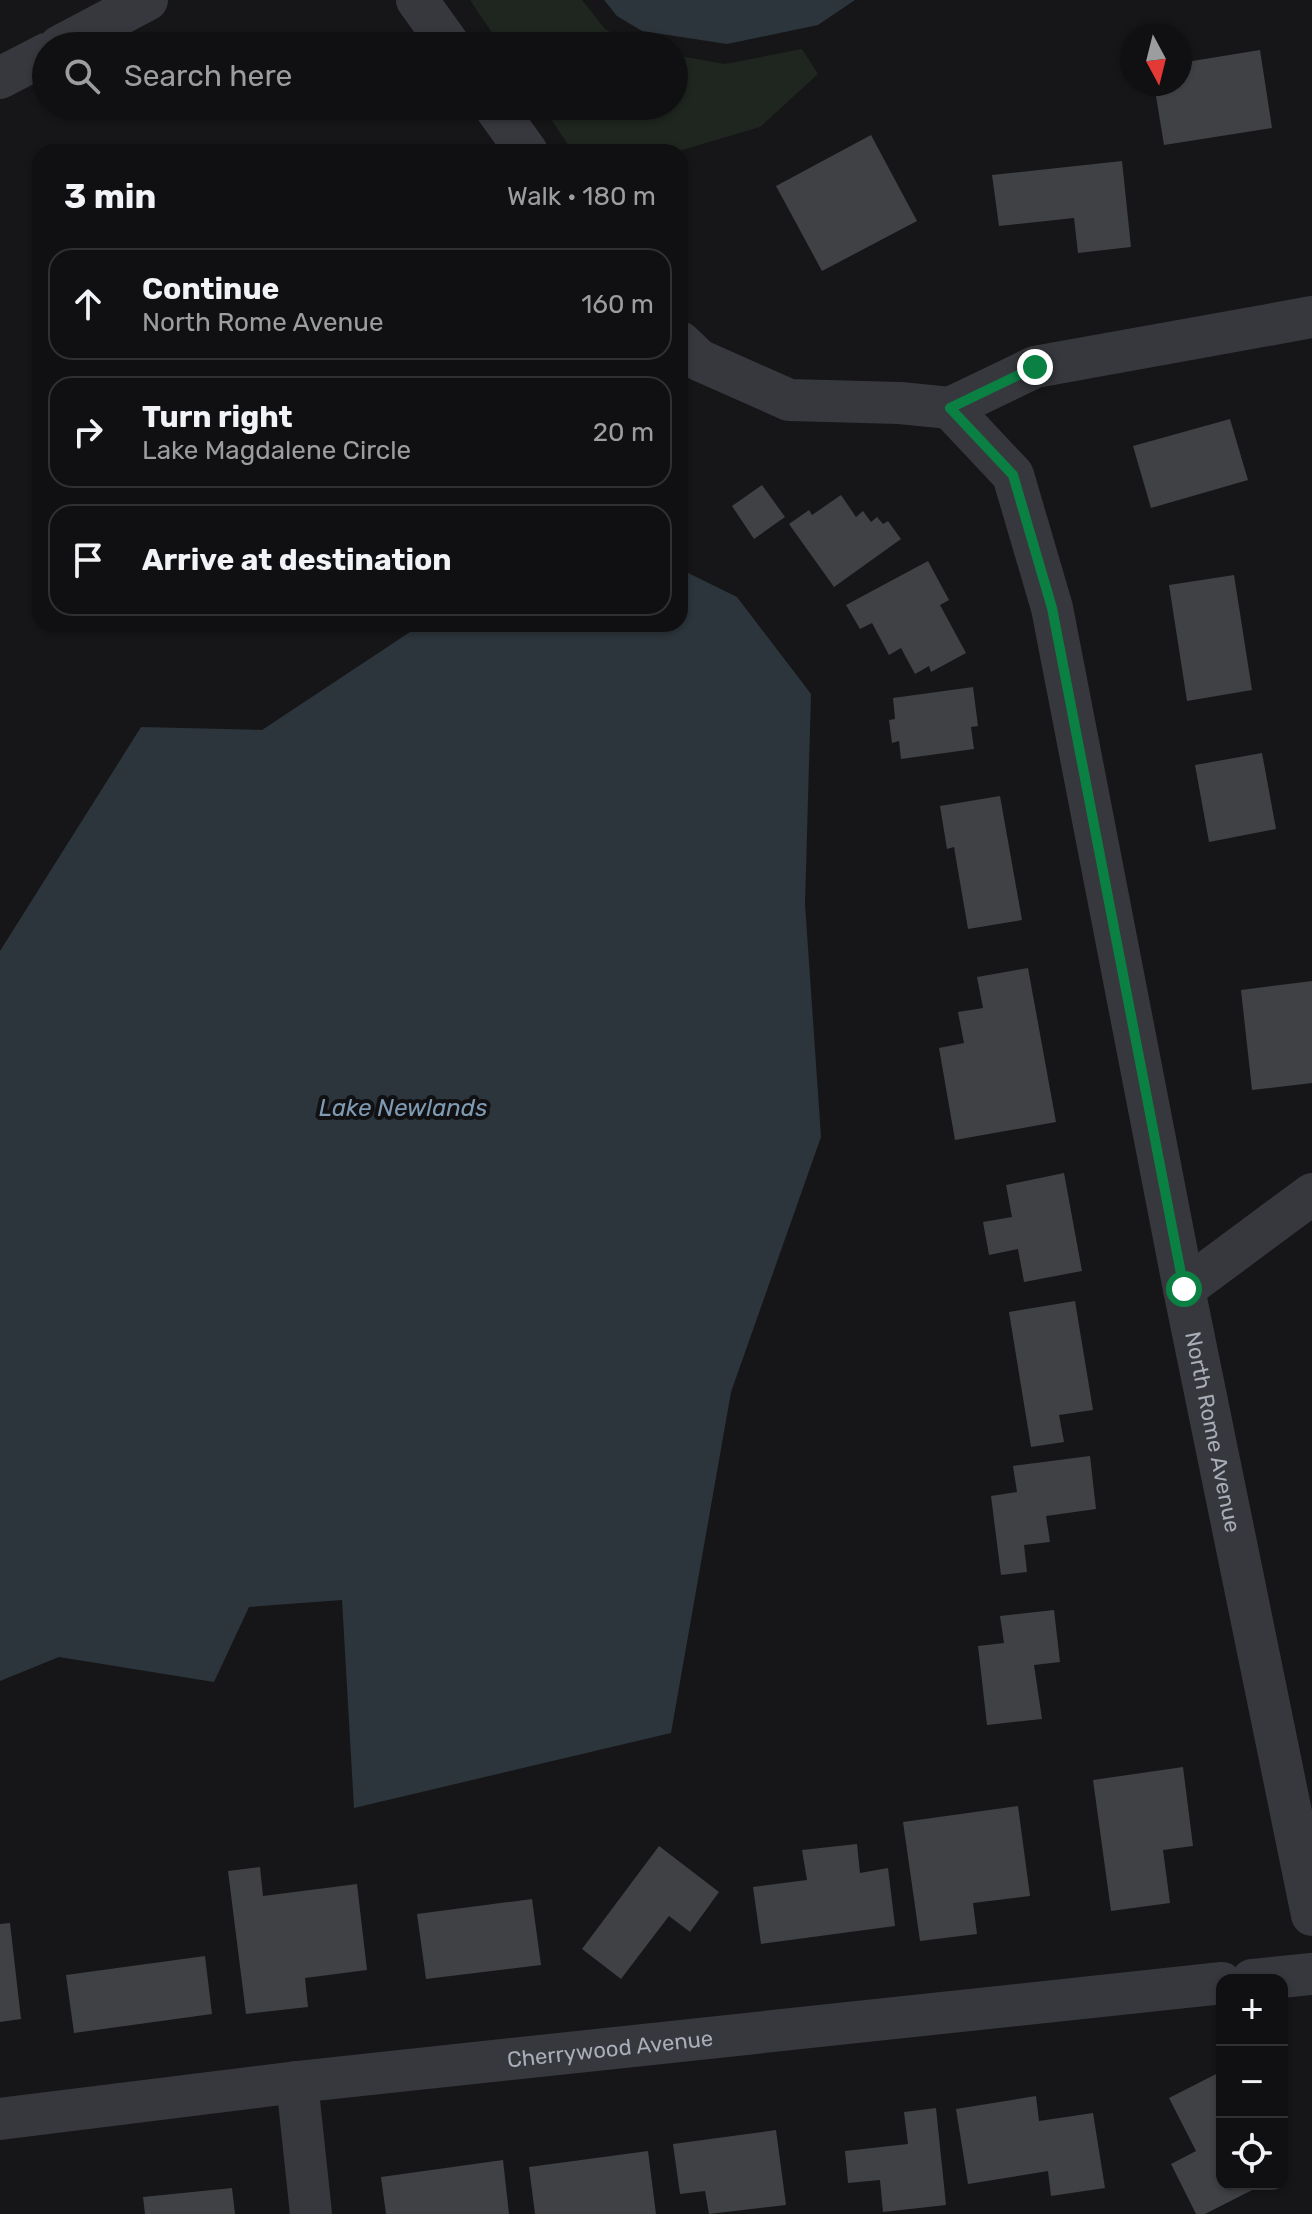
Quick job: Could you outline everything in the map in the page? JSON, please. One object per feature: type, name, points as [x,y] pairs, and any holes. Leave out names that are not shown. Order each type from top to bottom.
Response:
[{"type":"street","points":[[86,32],[147,0]]},
{"type":"street","points":[[417,0],[440,32]]},
{"type":"street","points":[[0,78],[32,61]]},
{"type":"street","points":[[504,120],[521,144]]},
{"type":"street","points":[[688,350],[699,360],[789,400],[900,403],[950,408],[1035,367],[1312,317]]},
{"type":"street","name":"North Rome Avenue","points":[[950,408],[1013,475],[1052,608],[1184,1289],[1312,1915]]},
{"type":"street","points":[[1184,1289],[1312,1194]]},
{"type":"street","points":[[1288,1976],[1312,1974]]},
{"type":"street","name":"Cherrywood Avenue","points":[[0,2119],[297,2082],[1216,1984]]},
{"type":"street","points":[[297,2082],[311,2214]]},
{"type":"shaded area","points":[[470,0],[582,0],[610,32],[492,32]]},
{"type":"shaded area","points":[[802,49],[818,74],[760,127],[688,148],[688,144],[568,144],[551,120],[688,120],[688,57],[725,64]]},
{"type":"water","points":[[604,0],[855,0],[818,25],[727,44],[688,38],[688,32],[642,31],[617,16]]},
{"type":"water","name":"Lake Newlands","points":[[688,573],[737,597],[811,694],[805,904],[821,1137],[731,1392],[671,1733],[354,1808],[342,1600],[249,1607],[214,1682],[59,1657],[0,1681],[0,951],[141,727],[262,730],[410,632],[688,632]]},
{"type":"building","points":[[1260,50],[1272,128],[1164,145],[1156,96],[1192,96],[1192,61]]},
{"type":"building","points":[[871,135],[917,221],[822,271],[776,186]]},
{"type":"building","points":[[1122,161],[1131,247],[1078,253],[1074,218],[999,226],[992,175]]},
{"type":"building","points":[[1230,419],[1248,480],[1151,508],[1133,446]]},
{"type":"building","points":[[762,485],[785,517],[754,539],[732,506]]},
{"type":"building","points":[[841,495],[856,517],[863,511],[871,522],[877,517],[883,524],[888,521],[901,539],[834,587],[789,524],[809,510],[812,515]]},
{"type":"building","points":[[928,561],[949,600],[940,605],[966,653],[931,672],[929,666],[915,674],[901,648],[889,655],[872,623],[860,629],[846,605]]},
{"type":"building","points":[[1234,575],[1252,690],[1187,701],[1169,585]]},
{"type":"building","points":[[973,687],[978,726],[971,727],[974,749],[901,759],[899,741],[892,743],[889,720],[895,719],[893,698]]},
{"type":"building","points":[[1262,753],[1276,829],[1209,842],[1195,765]]},
{"type":"building","points":[[1000,796],[1022,920],[968,929],[954,847],[947,849],[940,806]]},
{"type":"building","points":[[1028,968],[1056,1122],[955,1140],[939,1048],[964,1043],[958,1012],[983,1008],[977,977]]},
{"type":"building","points":[[1312,981],[1312,1083],[1252,1090],[1241,990]]},
{"type":"building","points":[[1064,1173],[1082,1271],[1024,1282],[1018,1249],[989,1255],[983,1222],[1012,1217],[1006,1185]]},
{"type":"building","points":[[1075,1301],[1093,1410],[1059,1415],[1064,1442],[1031,1447],[1009,1312]]},
{"type":"building","points":[[1090,1456],[1096,1509],[1046,1516],[1050,1542],[1024,1545],[1027,1572],[1001,1575],[991,1496],[1017,1492],[1013,1466]]},
{"type":"building","points":[[1054,1610],[1060,1662],[1034,1665],[1042,1719],[987,1725],[978,1646],[1004,1643],[1000,1616]]},
{"type":"building","points":[[1183,1767],[1193,1846],[1163,1850],[1170,1903],[1111,1911],[1093,1780]]},
{"type":"building","points":[[1018,1806],[1030,1896],[973,1903],[977,1934],[920,1941],[903,1822]]},
{"type":"building","points":[[857,1844],[860,1873],[888,1868],[895,1926],[761,1944],[753,1887],[807,1880],[802,1850]]},
{"type":"building","points":[[659,1846],[719,1892],[690,1932],[669,1916],[621,1979],[582,1949]]},
{"type":"building","points":[[260,1867],[263,1896],[357,1884],[367,1970],[305,1978],[308,2007],[246,2014],[228,1871]]},
{"type":"building","points":[[532,1899],[541,1965],[426,1979],[417,1914]]},
{"type":"building","points":[[10,1923],[21,2019],[0,2022],[0,1924]]},
{"type":"building","points":[[205,1956],[212,2014],[74,2033],[66,1975]]},
{"type":"building","points":[[1216,2074],[1216,2190],[1252,2190],[1205,2214],[1196,2214],[1171,2164],[1196,2151],[1169,2098]]},
{"type":"building","points":[[1036,2096],[1039,2121],[1093,2113],[1105,2188],[1051,2196],[1048,2171],[968,2184],[956,2109]]},
{"type":"building","points":[[936,2108],[946,2205],[883,2212],[880,2180],[848,2183],[845,2151],[908,2144],[904,2112]]},
{"type":"building","points":[[776,2130],[786,2205],[709,2214],[705,2191],[680,2194],[673,2144]]},
{"type":"building","points":[[648,2151],[656,2214],[535,2214],[529,2167]]},
{"type":"building","points":[[503,2160],[509,2214],[386,2214],[381,2177]]},
{"type":"building","points":[[232,2188],[235,2214],[145,2214],[143,2197]]},
{"type":"route","points":[[1035,367],[950,408],[1013,475],[1052,608],[1184,1289]]}]
